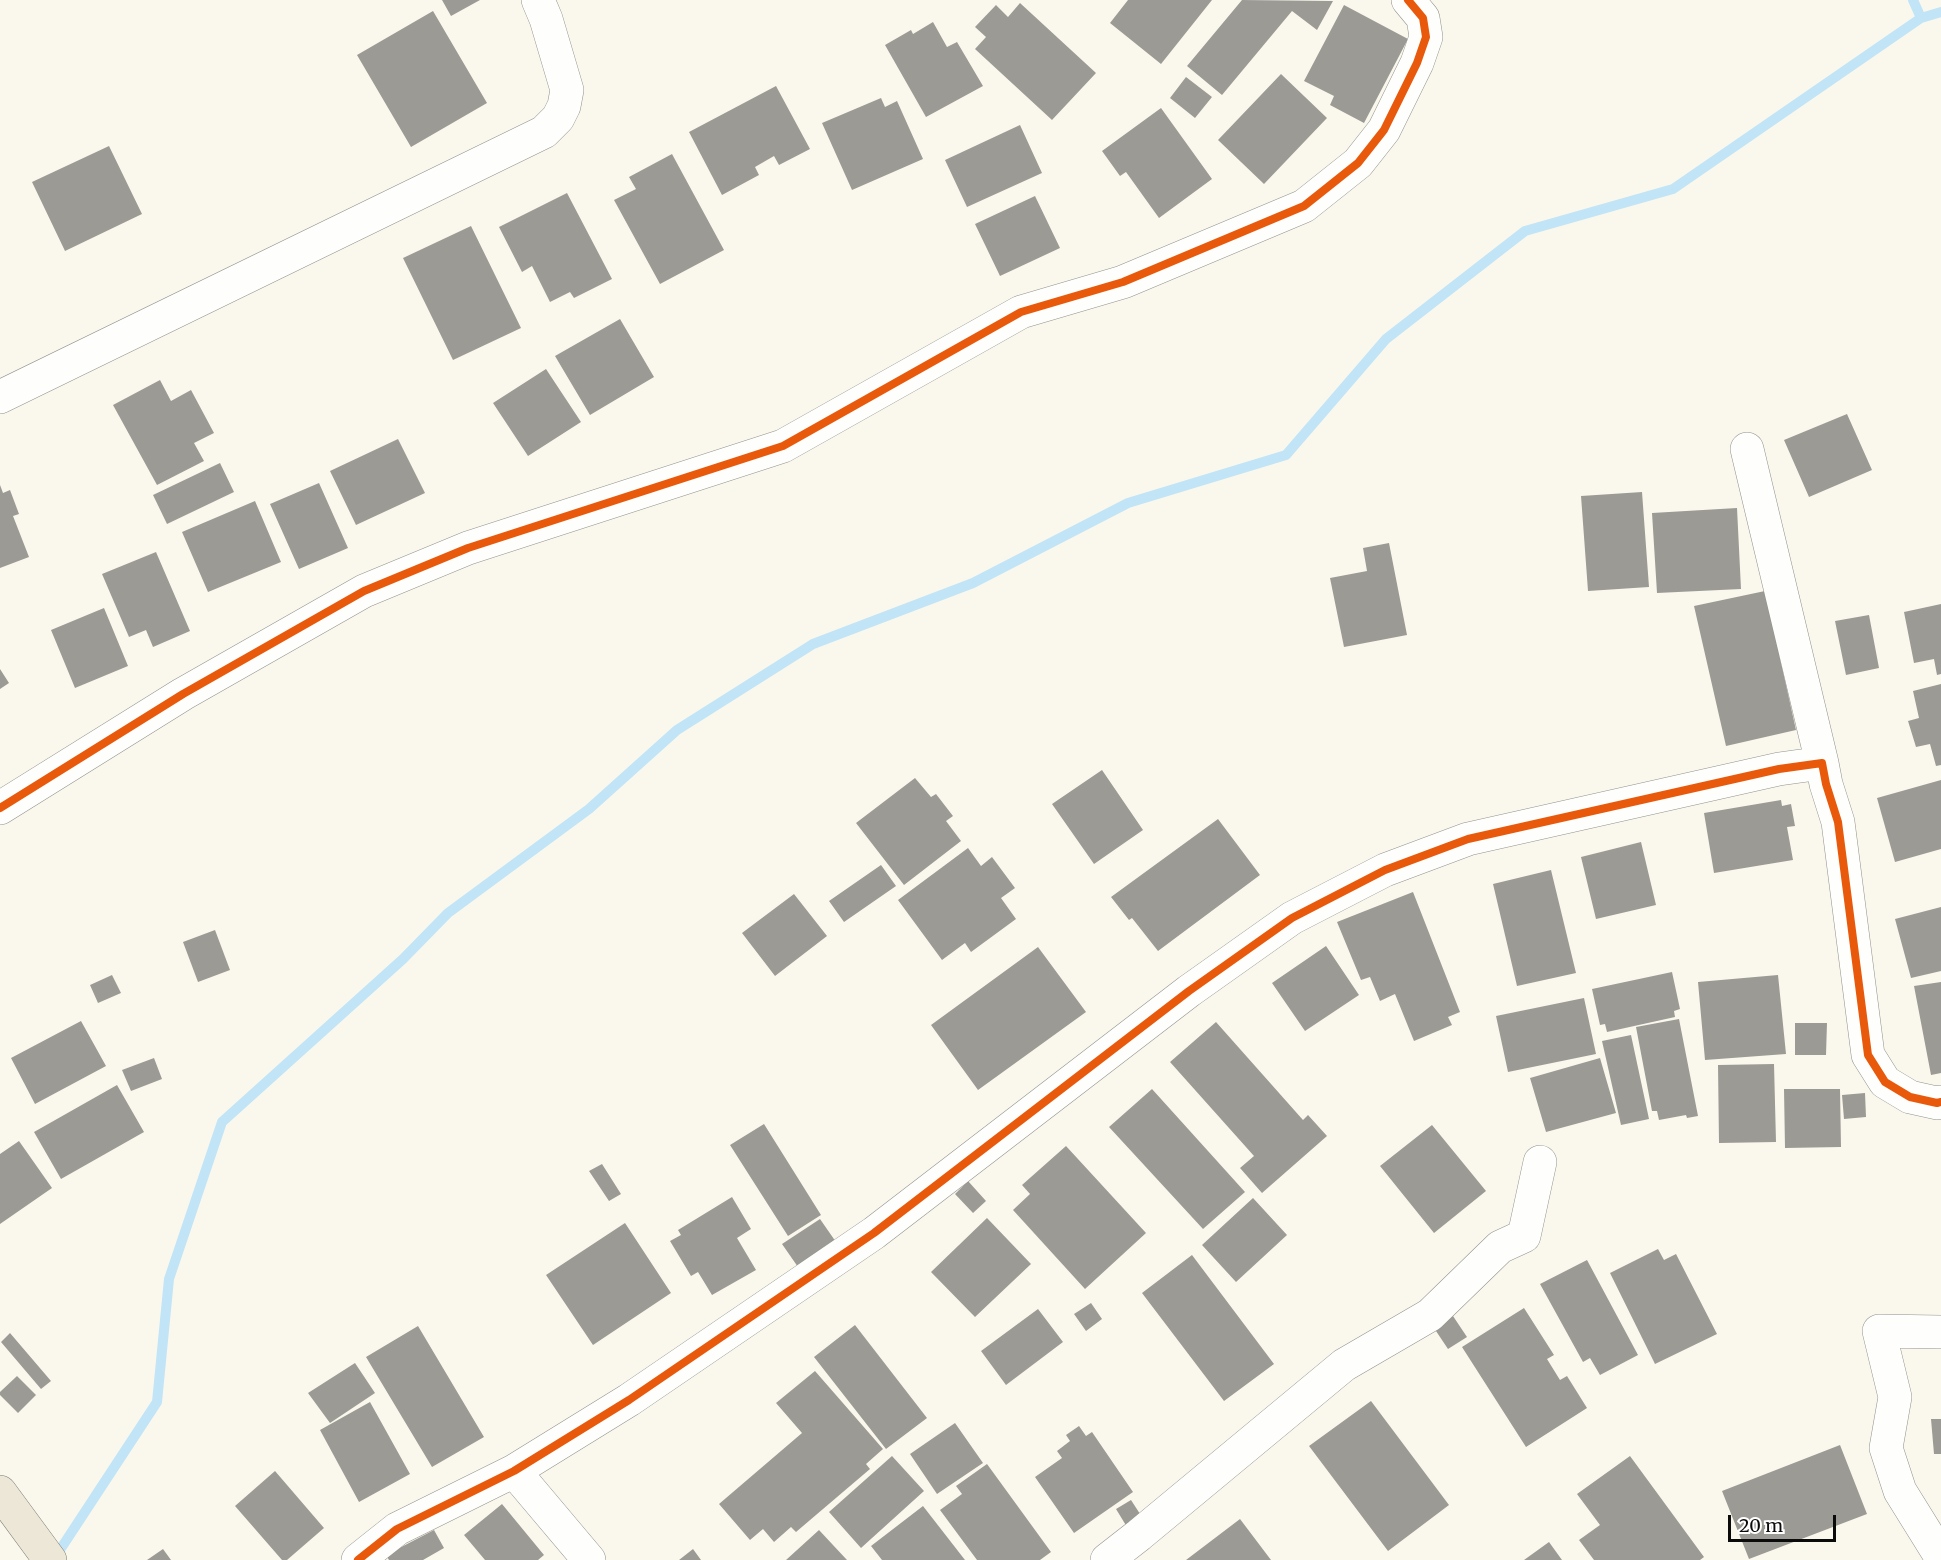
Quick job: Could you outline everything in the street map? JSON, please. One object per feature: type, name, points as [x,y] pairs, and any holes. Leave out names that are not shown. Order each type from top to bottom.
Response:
[{"type":"main road","points":[[0,1492],[50,1560]]},
{"type":"street","points":[[0,397],[544,132],[558,118],[564,106],[567,90],[538,0]]},
{"type":"street","points":[[0,808],[183,694],[364,591],[468,548],[783,447],[1021,312],[1123,282],[1304,206],[1358,163],[1384,130],[1417,63],[1426,37],[1423,18],[1408,0]]},
{"type":"street","points":[[1747,449],[1826,784],[1838,822],[1868,1055],[1885,1082],[1910,1096],[1941,1102]]},
{"type":"street","points":[[358,1560],[397,1529],[514,1471],[629,1400],[874,1233],[1189,991],[1292,918],[1384,870],[1468,839],[1779,769],[1822,764]]},
{"type":"street","points":[[1107,1560],[1344,1365],[1430,1315],[1500,1247],[1524,1236],[1540,1162]]},
{"type":"street","points":[[1941,1332],[1879,1331],[1895,1397],[1886,1448],[1900,1491],[1941,1557]]},
{"type":"street","points":[[514,1471],[589,1560]]},
{"type":"building","points":[[442,0],[480,0],[451,16]]},
{"type":"building","points":[[1128,0],[1212,0],[1161,64],[1110,23]]},
{"type":"building","points":[[1242,0],[1333,1],[1317,30],[1292,11],[1222,95],[1187,66]]},
{"type":"building","points":[[1020,3],[1096,73],[1052,120],[975,49],[986,37],[975,27],[996,5],[1008,17]]},
{"type":"building","points":[[1344,5],[1408,39],[1364,123],[1330,105],[1334,96],[1304,81]]},
{"type":"building","points":[[433,11],[487,103],[411,147],[357,55]]},
{"type":"building","points":[[933,22],[947,47],[957,42],[983,86],[926,117],[885,45],[911,30],[913,34]]},
{"type":"building","points":[[1281,74],[1327,118],[1264,184],[1218,140]]},
{"type":"building","points":[[1186,77],[1212,97],[1195,118],[1170,98]]},
{"type":"building","points":[[776,86],[810,149],[779,165],[774,156],[755,167],[759,175],[722,195],[689,132]]},
{"type":"building","points":[[881,98],[885,107],[897,101],[923,159],[852,190],[822,123]]},
{"type":"building","points":[[1161,108],[1212,179],[1159,218],[1126,172],[1120,176],[1102,151]]},
{"type":"building","points":[[1020,125],[1042,173],[967,207],[945,160]]},
{"type":"building","points":[[109,146],[142,214],[65,251],[32,182]]},
{"type":"building","points":[[672,154],[724,250],[660,284],[614,200],[636,189],[629,177]]},
{"type":"building","points":[[567,193],[612,279],[574,298],[570,292],[550,302],[532,266],[522,272],[499,227]]},
{"type":"building","points":[[1035,196],[1060,248],[1000,276],[975,224]]},
{"type":"building","points":[[471,226],[521,328],[453,360],[403,258]]},
{"type":"building","points":[[620,319],[654,377],[590,415],[555,356]]},
{"type":"building","points":[[546,369],[581,422],[528,456],[493,403]]},
{"type":"building","points":[[160,380],[171,401],[191,390],[214,433],[194,443],[204,461],[157,485],[113,405]]},
{"type":"building","points":[[1847,414],[1872,470],[1809,497],[1784,440]]},
{"type":"building","points":[[398,439],[425,493],[356,525],[330,471]]},
{"type":"building","points":[[220,463],[234,492],[167,524],[153,495]]},
{"type":"building","points":[[319,483],[348,548],[299,569],[270,504]]},
{"type":"building","points":[[0,485],[3,493],[10,490],[19,514],[13,516],[29,557],[0,568]]},
{"type":"building","points":[[1642,492],[1649,587],[1588,591],[1581,496]]},
{"type":"building","points":[[255,501],[281,562],[208,592],[182,532]]},
{"type":"building","points":[[1737,508],[1741,589],[1657,593],[1652,513]]},
{"type":"building","points":[[1389,543],[1407,635],[1344,647],[1330,578],[1367,571],[1363,548]]},
{"type":"building","points":[[156,552],[190,631],[153,647],[146,630],[129,637],[102,574]]},
{"type":"building","points":[[1765,591],[1796,730],[1726,746],[1694,606]]},
{"type":"building","points":[[1941,604],[1941,674],[1937,675],[1934,659],[1914,663],[1904,612]]},
{"type":"building","points":[[104,608],[128,666],[75,688],[51,630]]},
{"type":"building","points":[[1869,615],[1879,668],[1846,675],[1835,621]]},
{"type":"building","points":[[0,669],[9,683],[0,689]]},
{"type":"building","points":[[1941,684],[1941,765],[1936,766],[1930,744],[1916,747],[1908,721],[1919,718],[1913,691]]},
{"type":"building","points":[[1102,770],[1143,830],[1094,864],[1052,804]]},
{"type":"building","points":[[915,778],[931,797],[936,794],[953,816],[946,821],[961,841],[904,885],[856,823]]},
{"type":"building","points":[[1941,780],[1941,849],[1895,862],[1877,798]]},
{"type":"building","points":[[1781,800],[1782,806],[1791,804],[1795,826],[1787,827],[1793,860],[1714,873],[1704,813]]},
{"type":"building","points":[[1218,819],[1260,875],[1158,951],[1132,918],[1129,920],[1111,897]]},
{"type":"building","points":[[1641,842],[1656,905],[1596,919],[1581,857]]},
{"type":"building","points":[[968,848],[981,866],[992,857],[1015,888],[1001,898],[1016,919],[971,952],[965,943],[942,960],[898,900]]},
{"type":"building","points":[[881,865],[896,886],[844,922],[829,901]]},
{"type":"building","points":[[1551,870],[1576,973],[1517,986],[1493,884]]},
{"type":"building","points":[[1413,892],[1460,1012],[1448,1017],[1452,1025],[1414,1041],[1395,994],[1380,1001],[1370,977],[1361,980],[1337,922]]},
{"type":"building","points":[[794,894],[827,936],[775,976],[742,933]]},
{"type":"building","points":[[1941,907],[1941,971],[1911,978],[1895,919]]},
{"type":"building","points":[[215,930],[230,970],[198,982],[183,942]]},
{"type":"building","points":[[1326,946],[1359,995],[1305,1031],[1272,983]]},
{"type":"building","points":[[1038,947],[1086,1012],[978,1090],[931,1025]]},
{"type":"building","points":[[1672,972],[1680,1009],[1674,1011],[1675,1017],[1607,1032],[1605,1024],[1600,1025],[1592,989]]},
{"type":"building","points":[[112,975],[121,993],[98,1003],[90,985]]},
{"type":"building","points":[[1778,975],[1786,1054],[1705,1060],[1698,982]]},
{"type":"building","points":[[1941,982],[1941,1073],[1931,1075],[1914,986]]},
{"type":"building","points":[[1584,998],[1596,1054],[1508,1072],[1496,1016]]},
{"type":"building","points":[[1679,1019],[1698,1116],[1687,1118],[1686,1115],[1659,1120],[1657,1111],[1652,1111],[1636,1027]]},
{"type":"building","points":[[81,1021],[106,1066],[35,1104],[11,1058]]},
{"type":"building","points":[[1216,1022],[1303,1120],[1308,1115],[1327,1136],[1262,1193],[1240,1168],[1254,1156],[1170,1062]]},
{"type":"building","points":[[1795,1023],[1827,1023],[1826,1055],[1795,1055]]},
{"type":"building","points":[[1631,1035],[1649,1119],[1621,1125],[1602,1041]]},
{"type":"building","points":[[154,1058],[162,1079],[131,1091],[122,1070]]},
{"type":"building","points":[[1600,1058],[1616,1113],[1546,1132],[1530,1078]]},
{"type":"building","points":[[1774,1064],[1776,1142],[1719,1143],[1718,1065]]},
{"type":"building","points":[[117,1085],[144,1132],[61,1179],[34,1132]]},
{"type":"building","points":[[1152,1089],[1245,1192],[1203,1229],[1109,1127]]},
{"type":"building","points":[[1784,1089],[1840,1089],[1841,1147],[1785,1148]]},
{"type":"building","points":[[1865,1093],[1866,1117],[1844,1119],[1842,1095]]},
{"type":"building","points":[[764,1124],[821,1215],[788,1236],[730,1145]]},
{"type":"building","points":[[1432,1125],[1486,1191],[1434,1233],[1380,1166]]},
{"type":"building","points":[[19,1141],[52,1188],[0,1224],[0,1154]]},
{"type":"building","points":[[1066,1146],[1146,1233],[1085,1289],[1013,1210],[1030,1194],[1022,1185]]},
{"type":"building","points":[[602,1164],[621,1194],[609,1201],[589,1171]]},
{"type":"building","points":[[968,1181],[986,1201],[973,1213],[955,1194]]},
{"type":"building","points":[[732,1197],[751,1229],[737,1238],[756,1270],[712,1295],[698,1272],[691,1276],[670,1241],[681,1235],[678,1230]]},
{"type":"building","points":[[1253,1198],[1287,1235],[1236,1282],[1202,1245]]},
{"type":"building","points":[[987,1218],[1031,1264],[975,1317],[931,1272]]},
{"type":"building","points":[[820,1219],[836,1242],[798,1267],[782,1244]]},
{"type":"building","points":[[625,1223],[671,1293],[593,1345],[546,1275]]},
{"type":"building","points":[[1658,1249],[1664,1260],[1676,1254],[1717,1334],[1655,1364],[1610,1273]]},
{"type":"building","points":[[1192,1255],[1274,1364],[1224,1401],[1142,1293]]},
{"type":"building","points":[[1587,1260],[1638,1355],[1600,1375],[1590,1358],[1583,1362],[1540,1284]]},
{"type":"building","points":[[1091,1303],[1102,1319],[1086,1331],[1074,1314]]},
{"type":"building","points":[[1524,1308],[1554,1355],[1547,1359],[1560,1380],[1567,1376],[1587,1408],[1526,1447],[1462,1347]]},
{"type":"building","points":[[1038,1309],[1063,1342],[1006,1385],[981,1351]]},
{"type":"building","points":[[1453,1316],[1467,1337],[1448,1349],[1434,1328]]},
{"type":"building","points":[[855,1325],[927,1418],[886,1449],[814,1357]]},
{"type":"building","points":[[418,1326],[484,1437],[432,1467],[366,1357]]},
{"type":"building","points":[[10,1333],[51,1381],[41,1389],[1,1342]]},
{"type":"building","points":[[355,1363],[375,1393],[330,1423],[308,1393]]},
{"type":"building","points":[[815,1371],[883,1449],[866,1464],[870,1469],[796,1532],[791,1527],[774,1542],[763,1529],[750,1540],[719,1504],[802,1433],[776,1403]]},
{"type":"building","points":[[17,1376],[36,1395],[18,1413],[0,1395],[0,1392]]},
{"type":"building","points":[[1371,1401],[1449,1505],[1388,1551],[1309,1446]]},
{"type":"building","points":[[370,1402],[410,1474],[359,1502],[320,1430]]},
{"type":"building","points":[[1931,1419],[1941,1419],[1941,1454],[1934,1454]]},
{"type":"building","points":[[955,1423],[983,1463],[937,1494],[910,1454]]},
{"type":"building","points":[[1079,1426],[1086,1436],[1092,1432],[1133,1492],[1074,1533],[1035,1477],[1062,1458],[1057,1451],[1070,1441],[1066,1435]]},
{"type":"building","points":[[1840,1445],[1867,1514],[1749,1559],[1722,1491]]},
{"type":"building","points":[[892,1456],[924,1491],[861,1548],[829,1512]]},
{"type":"building","points":[[1630,1456],[1704,1557],[1700,1560],[1594,1560],[1579,1540],[1600,1525],[1577,1494]]},
{"type":"building","points":[[987,1464],[1051,1552],[1040,1560],[977,1560],[940,1510],[962,1494],[956,1486]]},
{"type":"building","points":[[275,1471],[324,1528],[287,1560],[282,1560],[235,1506]]},
{"type":"building","points":[[1131,1500],[1142,1517],[1127,1527],[1116,1509]]},
{"type":"building","points":[[502,1504],[544,1555],[538,1560],[485,1560],[464,1535]]},
{"type":"building","points":[[923,1506],[965,1560],[882,1560],[871,1546]]},
{"type":"building","points":[[1240,1519],[1271,1560],[1186,1560]]},
{"type":"building","points":[[434,1530],[444,1548],[423,1560],[389,1560],[386,1555]]},
{"type":"building","points":[[819,1530],[847,1560],[786,1560]]},
{"type":"building","points":[[1549,1542],[1562,1560],[1524,1560]]},
{"type":"building","points":[[163,1549],[171,1560],[147,1560]]},
{"type":"building","points":[[693,1549],[701,1560],[679,1560]]},
{"type":"waterway","points":[[1913,0],[1921,18]]},
{"type":"waterway","points":[[54,1559],[157,1402],[169,1279],[222,1122],[403,959],[448,913],[589,809],[677,730],[813,644],[973,583],[1128,503],[1286,455],[1386,339],[1525,231],[1673,189],[1921,18],[1941,12]]},
{"type":"cycle path","points":[[0,808],[183,694],[364,591],[468,548],[783,446],[1021,312],[1123,282],[1304,206],[1358,163],[1384,130],[1417,63],[1426,37],[1423,18],[1408,0]]},
{"type":"cycle path","points":[[358,1560],[397,1529],[514,1471],[629,1400],[874,1233],[1189,991],[1292,918],[1385,870],[1468,839],[1779,769],[1822,763],[1838,822],[1868,1055],[1885,1082],[1910,1097],[1941,1102]]}]
